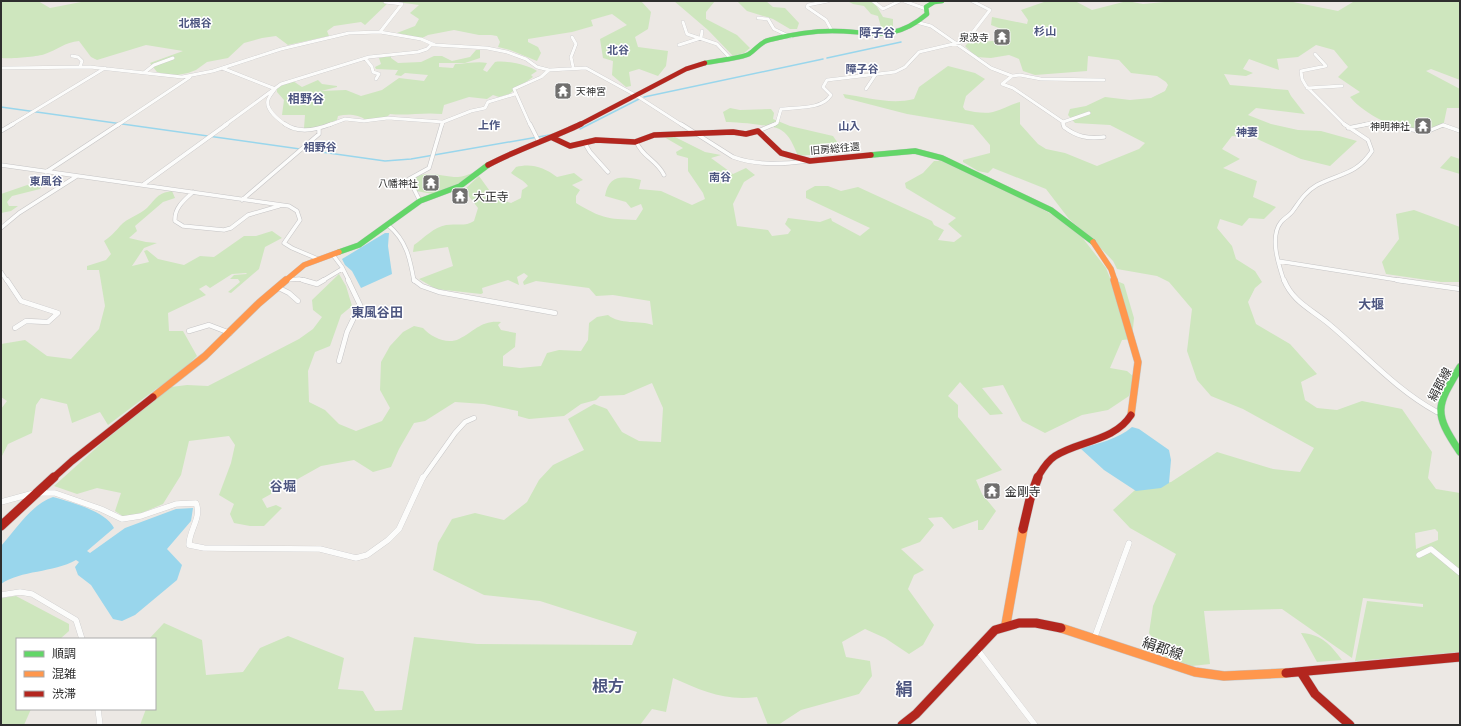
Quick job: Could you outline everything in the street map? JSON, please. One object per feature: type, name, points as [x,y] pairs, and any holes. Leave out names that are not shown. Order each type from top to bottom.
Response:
[{"type":"street","points":[[828,1],[808,4],[807,7],[812,12],[826,20],[832,31]]},
{"type":"street","points":[[873,1],[883,9],[900,1]]},
{"type":"street","points":[[904,1],[926,9]]},
{"type":"street","points":[[1,526],[72,461],[158,392],[178,379],[230,333],[277,287],[304,265],[359,245],[420,201],[460,186],[494,161],[538,139],[553,138],[689,68],[749,54],[766,41],[832,31],[893,34],[904,30],[926,14],[928,4],[942,1]]},
{"type":"street","points":[[553,138],[566,145],[596,140],[636,141],[654,134],[733,132],[746,134],[758,132],[777,123],[781,109],[793,106],[813,106],[828,100],[831,95],[823,87],[827,80],[898,71],[919,52],[956,45],[966,41],[990,10],[972,1]]},
{"type":"street","points":[[380,32],[402,4],[385,2]]},
{"type":"street","points":[[758,18],[768,19],[774,29],[791,37]]},
{"type":"street","points":[[683,22],[685,24],[687,34],[717,44],[730,58]]},
{"type":"street","points":[[916,22],[931,26],[956,45],[991,68],[1012,76],[1025,75],[1041,79],[1104,80]]},
{"type":"street","points":[[701,38],[702,31]]},
{"type":"street","points":[[1,68],[105,68],[145,72],[174,77],[191,76],[282,49],[349,32],[380,32],[421,39],[431,45],[487,48],[507,52],[526,59],[537,67],[549,70],[573,67],[586,68],[637,96],[723,152],[743,161],[769,165],[810,161]]},
{"type":"street","points":[[572,37],[576,44],[571,57],[573,67]]},
{"type":"street","points":[[679,45],[701,38]]},
{"type":"street","points":[[144,184],[273,88],[289,80],[324,72],[365,58],[418,52],[427,49],[431,45]]},
{"type":"street","points":[[1315,54],[1326,66],[1301,71],[1302,79],[1308,88],[1348,128],[1368,140],[1372,151],[1367,161],[1350,173],[1308,190],[1291,214],[1280,222],[1276,231],[1275,241],[1278,261],[1288,289],[1292,295],[1328,323],[1386,376],[1420,402],[1437,412]]},
{"type":"street","points":[[72,56],[78,57],[82,61],[80,67]]},
{"type":"street","points":[[145,72],[154,65],[172,58]]},
{"type":"street","points":[[365,58],[372,67],[372,72],[379,74],[376,79]]},
{"type":"street","points":[[1,131],[105,68]]},
{"type":"street","points":[[222,68],[273,88]]},
{"type":"street","points":[[538,139],[515,94],[514,89],[541,77],[549,70]]},
{"type":"street","points":[[866,89],[870,86],[876,74]]},
{"type":"street","points":[[46,172],[191,76]]},
{"type":"street","points":[[1012,76],[1002,84],[1050,112],[1063,122],[1064,127],[1067,130],[1087,139],[1104,137]]},
{"type":"street","points":[[1308,88],[1342,86]]},
{"type":"street","points":[[273,88],[275,89],[268,100],[268,104],[275,117],[288,126],[300,130],[319,129],[345,119],[364,121],[388,118],[443,122],[466,112],[485,108],[488,102],[515,94]]},
{"type":"street","points":[[1063,122],[1089,113]]},
{"type":"street","points":[[420,201],[409,179],[429,168],[443,122]]},
{"type":"street","points":[[1348,128],[1371,124],[1397,126],[1426,132],[1443,125],[1460,131]]},
{"type":"street","points":[[242,200],[319,134],[319,129]]},
{"type":"street","name":"旧房総往還","points":[[758,132],[781,153],[810,161],[904,151],[915,151],[942,158],[1031,199],[1062,217],[1097,246],[1111,270],[1138,362],[1132,412],[1126,425],[1094,441],[1055,456],[1040,472],[1033,487],[1017,555],[1006,624]]},
{"type":"street","points":[[636,141],[640,152],[660,166],[664,175]]},
{"type":"street","points":[[584,142],[590,152],[608,172]]},
{"type":"street","points":[[1,165],[144,184],[296,209],[300,220],[284,243],[289,247],[318,259]]},
{"type":"street","points":[[1,228],[24,208],[54,193],[77,176]]},
{"type":"street","points":[[193,192],[181,203],[175,212],[175,221],[183,226],[224,230],[231,228],[248,215],[282,206]]},
{"type":"street","points":[[388,225],[392,228],[407,250],[413,268],[414,281],[421,285],[432,290],[446,293],[482,298],[555,313]]},
{"type":"street","points":[[333,255],[342,269],[360,305],[347,332],[339,361]]},
{"type":"street","points":[[1278,261],[1366,274],[1409,283],[1460,289]]},
{"type":"street","points":[[286,280],[299,279],[317,284],[342,269]]},
{"type":"street","points":[[1,272],[21,301],[58,312],[55,317],[44,324],[26,321],[15,328]]},
{"type":"street","points":[[277,287],[289,293],[298,301]]},
{"type":"street","points":[[189,331],[210,325],[230,333]]},
{"type":"street","name":"絹郡線","points":[[1460,367],[1440,400],[1437,412],[1443,428],[1460,452]]},
{"type":"street","points":[[1,502],[38,493],[54,493],[105,510],[121,520],[140,516],[172,504],[185,501],[196,502],[198,507],[197,520],[188,539],[189,545],[204,548],[320,549],[356,558],[367,555],[388,540],[399,529],[424,476],[455,433],[465,422],[474,418]]},
{"type":"street","points":[[1094,638],[1129,543]]},
{"type":"street","points":[[1420,555],[1431,550],[1460,573]]},
{"type":"street","points":[[1,595],[20,592],[32,594],[76,620],[82,638]]},
{"type":"street","name":"絹郡線","points":[[1006,624],[1023,622],[1040,623],[1094,638],[1195,672],[1209,675],[1224,676],[1300,672],[1460,657]]},
{"type":"street","points":[[902,725],[916,714],[995,630],[1006,624]]},
{"type":"street","points":[[977,649],[1035,725]]},
{"type":"street","points":[[1300,672],[1308,686],[1350,725]]},
{"type":"street","points":[[98,710],[100,725]]},
{"type":"green space","points":[[1,1],[38,1],[50,8],[81,1],[390,1],[365,25],[361,22],[334,26],[327,31],[329,36],[288,45],[276,36],[262,38],[244,43],[228,58],[207,62],[196,70],[172,76],[157,72],[150,63],[183,51],[146,45],[97,60],[91,57],[79,41],[69,43],[41,55],[23,58],[1,58]]},
{"type":"green space","points":[[390,1],[641,1],[651,12],[648,29],[635,37],[638,47],[668,51],[666,66],[658,76],[639,69],[629,72],[631,86],[626,87],[612,75],[613,61],[603,58],[600,39],[627,25],[612,14],[591,20],[593,26],[572,32],[528,39],[528,42],[538,47],[541,53],[537,61],[510,50],[498,47],[500,42],[497,36],[479,35],[454,30],[428,35],[422,38],[397,33],[415,26],[419,19],[410,13],[419,5]]},
{"type":"green space","points":[[674,1],[715,1],[706,12],[706,19],[737,35],[750,48],[744,53],[733,56],[708,30]]},
{"type":"green space","points":[[737,1],[766,1],[773,7],[785,8],[799,23],[797,29],[790,29],[773,19],[747,11]]},
{"type":"green space","points":[[847,1],[870,1],[876,5],[883,17],[893,19],[893,30],[882,31],[878,16],[871,14],[864,6]]},
{"type":"green space","points":[[1075,1],[1092,10],[1127,1],[1143,4],[1175,1],[1288,1],[1338,11],[1353,2],[1346,1],[1460,1],[1460,80],[1431,69],[1426,71],[1460,89],[1460,108],[1447,108],[1443,127],[1433,131],[1420,132],[1407,130],[1380,120],[1368,113],[1350,97],[1360,92],[1338,77],[1348,67],[1334,50],[1316,45],[1298,57],[1277,59],[1279,70],[1249,59],[1243,69],[1253,73],[1246,76],[1224,74],[1230,85],[1288,90],[1305,114],[1256,108],[1248,115],[1271,124],[1298,130],[1321,131],[1357,141],[1330,166],[1301,159],[1255,138],[1232,136],[1222,149],[1240,159],[1223,168],[1257,181],[1253,197],[1276,207],[1264,219],[1249,218],[1242,226],[1220,219],[1217,228],[1232,246],[1236,259],[1255,271],[1262,282],[1255,288],[1248,302],[1256,324],[1290,344],[1317,374],[1301,382],[1305,400],[1317,408],[1337,410],[1362,401],[1402,409],[1432,452],[1428,478],[1436,489],[1460,493],[1460,652],[1355,661],[1367,601],[1423,607],[1423,604],[1363,598],[1352,658],[1282,609],[1204,611],[1210,664],[1192,666],[1166,657],[1149,633],[1153,606],[1176,554],[1130,528],[1113,510],[1135,490],[1171,482],[1217,452],[1273,469],[1300,472],[1314,448],[1243,409],[1211,396],[1197,380],[1187,351],[1192,309],[1169,282],[1157,276],[1117,269],[1113,261],[1092,239],[1069,219],[1046,189],[993,168],[988,173],[978,171],[963,162],[963,160],[990,153],[990,145],[973,125],[907,114],[845,98],[843,94],[887,101],[905,101],[914,99],[919,87],[948,66],[975,73],[985,79],[966,96],[963,107],[965,110],[990,113],[1020,102],[1020,124],[1038,144],[1046,149],[1065,153],[1097,166],[1139,149],[1145,143],[1110,125],[1075,123],[1068,115],[1070,109],[1086,106],[1105,97],[1130,100],[1151,98],[1165,91],[1168,85],[1157,76],[1131,73],[1119,60],[1088,56],[1087,71],[1035,75],[1023,71],[1019,59],[1009,55],[991,58],[976,57],[965,46],[968,43],[1004,40],[1008,35],[1007,31],[991,25],[992,17],[1027,24],[1028,20],[1021,10],[1044,2]],"holes":[[[1435,529],[1438,532],[1438,540],[1416,549],[1415,533]]]},
{"type":"green space","points":[[476,50],[480,50],[480,58],[465,63],[487,63],[483,70],[487,72],[495,62],[511,62],[537,71],[531,75],[533,77],[509,94],[499,97],[493,95],[487,99],[469,97],[444,105],[442,114],[390,114],[387,117],[366,120],[352,115],[345,115],[338,116],[337,120],[318,128],[304,128],[305,115],[282,115],[284,100],[277,92],[277,87],[293,81],[302,87],[318,80],[322,84],[337,86],[321,91],[346,90],[361,96],[382,90],[399,78],[424,81],[428,75],[405,73],[401,76],[395,75],[398,70],[376,69],[375,67],[381,64],[379,58],[391,56],[391,58],[398,63],[421,62],[434,56],[442,56],[452,61],[470,57]],"holes":[[[439,63],[465,63],[455,64],[453,68],[439,67]]]},
{"type":"green space","points":[[730,108],[740,110],[771,109],[774,113],[773,119],[790,126],[833,136],[844,152],[798,156],[789,138],[784,132],[777,128],[746,123],[726,122],[723,112]]},
{"type":"green space","points":[[673,136],[705,152],[721,155],[711,158],[733,174],[746,168],[755,175],[744,182],[733,204],[737,226],[768,230],[772,236],[788,234],[791,230],[785,224],[788,218],[820,222],[831,218],[832,221],[860,236],[870,228],[806,198],[806,191],[815,186],[828,186],[841,191],[858,187],[932,221],[934,225],[944,230],[938,240],[954,242],[962,236],[948,224],[956,218],[906,188],[905,183],[923,173],[934,161],[942,161],[1028,201],[1074,227],[1106,268],[1110,278],[1124,284],[1134,318],[1132,339],[1122,340],[1110,368],[1127,371],[1134,377],[1129,396],[1108,410],[1082,415],[1045,433],[1022,421],[1003,385],[982,388],[1003,414],[990,415],[960,382],[948,396],[958,405],[958,417],[1002,470],[976,480],[982,494],[996,511],[983,530],[978,530],[978,520],[953,529],[942,517],[928,518],[934,525],[920,542],[901,549],[924,570],[914,575],[908,589],[934,625],[923,645],[909,654],[885,638],[865,629],[842,642],[846,657],[870,661],[872,676],[859,694],[801,710],[778,725],[768,725],[757,697],[734,698],[714,694],[673,678],[666,712],[652,709],[640,725],[140,725],[146,710],[156,710],[156,638],[150,638],[164,623],[202,640],[206,675],[243,672],[260,648],[288,636],[344,658],[338,689],[363,691],[375,711],[402,710],[414,637],[477,644],[632,645],[637,632],[540,601],[484,595],[433,570],[438,543],[452,519],[475,513],[504,520],[527,502],[539,480],[553,465],[584,450],[568,419],[594,404],[607,409],[622,432],[639,441],[661,442],[663,408],[652,383],[624,395],[600,396],[596,400],[581,404],[564,416],[529,419],[518,416],[518,411],[484,404],[455,402],[425,421],[414,423],[399,449],[391,467],[373,472],[354,460],[321,466],[262,499],[267,508],[276,505],[282,508],[264,526],[250,526],[234,523],[230,514],[234,504],[219,495],[231,463],[235,445],[229,436],[189,441],[181,475],[163,504],[127,519],[115,511],[121,493],[97,488],[77,494],[54,486],[104,441],[171,387],[187,385],[208,386],[299,339],[313,329],[322,317],[313,310],[312,300],[339,274],[346,286],[352,306],[341,315],[330,346],[315,352],[308,371],[309,402],[325,410],[339,424],[356,431],[382,421],[390,408],[380,390],[381,362],[390,346],[403,332],[414,326],[423,328],[430,334],[444,341],[454,341],[465,336],[483,324],[501,322],[498,325],[501,330],[516,333],[515,347],[503,356],[503,366],[520,368],[541,366],[547,353],[559,350],[581,351],[588,340],[589,323],[597,317],[608,315],[618,320],[653,325],[650,301],[613,295],[596,296],[589,288],[536,281],[524,285],[523,282],[528,276],[524,273],[517,277],[519,285],[508,280],[482,288],[483,293],[481,294],[436,289],[419,279],[453,266],[448,247],[413,252],[414,245],[437,228],[450,224],[467,224],[474,221],[478,208],[464,190],[479,176],[492,194],[502,193],[500,199],[511,203],[521,198],[522,190],[528,186],[511,173],[516,167],[527,165],[542,168],[557,177],[574,173],[583,180],[572,185],[580,190],[576,196],[576,203],[604,217],[636,220],[643,209],[641,204],[631,208],[626,202],[605,196],[610,184],[613,180],[618,178],[641,180],[639,189],[661,191],[692,205],[705,199],[703,193],[688,171],[688,158],[677,155],[676,152],[683,148],[664,137]]},
{"type":"green space","points":[[1451,156],[1460,159],[1460,174],[1440,168]]},
{"type":"green space","points":[[474,173],[464,182],[433,194],[416,191],[412,179],[424,174],[462,177]]},
{"type":"green space","points":[[57,179],[43,185],[40,189],[12,196],[7,202],[9,206],[18,206],[11,211],[1,213],[1,194],[33,183]]},
{"type":"green space","points":[[172,191],[175,198],[163,202],[135,226],[137,231],[129,238],[157,243],[144,248],[132,266],[149,262],[144,251],[147,250],[158,259],[184,265],[200,256],[214,257],[244,236],[256,236],[272,231],[282,238],[265,247],[259,269],[231,293],[228,292],[240,282],[238,279],[230,279],[234,275],[247,274],[246,273],[232,274],[210,288],[206,285],[199,289],[206,295],[168,313],[169,331],[183,331],[197,356],[176,377],[156,389],[108,425],[100,412],[72,423],[67,404],[41,398],[36,405],[32,433],[8,444],[1,458],[1,409],[7,401],[1,397],[1,344],[25,340],[47,356],[71,359],[99,329],[105,306],[99,270],[87,270],[87,266],[106,260],[111,254],[104,241],[123,223],[147,208],[163,193]]},
{"type":"green space","points":[[1414,210],[1460,227],[1460,282],[1441,282],[1386,274],[1382,262],[1399,239],[1396,214]]},
{"type":"green space","points":[[16,596],[69,624],[69,631],[61,638],[16,638],[16,710],[31,710],[24,725],[1,725],[1,598]]},
{"type":"green space","points":[[1301,633],[1314,635],[1320,638],[1333,649],[1342,660],[1317,662]]},
{"type":"water","points":[[385,233],[389,233],[388,246],[392,274],[361,288],[352,271],[345,265],[342,259]]},
{"type":"water","points":[[1132,427],[1139,429],[1169,450],[1171,460],[1169,483],[1161,488],[1136,491],[1104,470],[1080,448],[1114,438]]},
{"type":"water","points":[[53,497],[96,512],[110,522],[114,528],[87,551],[90,553],[125,528],[176,509],[193,508],[191,521],[167,549],[182,565],[177,580],[135,615],[122,621],[113,619],[91,585],[78,575],[75,567],[79,562],[76,560],[57,567],[18,576],[1,584],[1,546],[31,511],[45,500]]},
{"type":"waterway","points":[[827,58],[901,42]]},
{"type":"waterway","points":[[644,97],[823,59]]},
{"type":"waterway","points":[[580,129],[639,99]]},
{"type":"waterway","points":[[1,107],[385,161],[411,159],[555,134]]},
{"type":"traffic: fast","points":[[705,63],[749,54],[761,43],[769,40],[807,33],[844,31],[881,34],[904,30],[915,24],[927,14],[926,7],[934,2],[942,1]]},
{"type":"traffic: fast","points":[[871,155],[915,151],[942,158],[1051,210],[1078,229],[1093,242]]},
{"type":"traffic: fast","points":[[339,252],[359,245],[420,201],[460,186],[488,165]]},
{"type":"traffic: fast","points":[[1460,367],[1445,393],[1439,410],[1440,418],[1444,427],[1460,452]]},
{"type":"traffic: slow","points":[[1093,242],[1111,269],[1138,362],[1131,415]]},
{"type":"traffic: slow","points":[[153,397],[205,356],[259,303],[304,265],[339,252]]},
{"type":"traffic: slow","points":[[1006,624],[1017,555],[1023,529]]},
{"type":"traffic: slow","points":[[1061,628],[1195,672],[1224,676],[1286,673]]},
{"type":"traffic: jam","points":[[488,165],[515,151],[553,138],[686,69],[705,63]]},
{"type":"traffic: jam","points":[[553,138],[570,146],[596,140],[635,142],[654,135],[733,132],[746,134],[758,131],[781,153],[810,161],[871,155]]},
{"type":"traffic: jam","points":[[1,526],[72,461],[153,397]]},
{"type":"traffic: jam","points":[[1023,529],[1036,480],[1047,463],[1055,456],[1094,441],[1125,425],[1131,415]]},
{"type":"traffic: jam","points":[[902,725],[916,714],[995,630],[1003,626],[1019,623],[1036,623],[1061,628]]},
{"type":"traffic: jam","points":[[1286,673],[1460,657]]},
{"type":"traffic: jam","points":[[1301,672],[1315,694],[1350,725]]},
{"type":"place","name":"泉汲寺","points":[[1002,37]]},
{"type":"place","name":"天神宮","points":[[563,91]]},
{"type":"place","name":"神明神社","points":[[1423,126]]},
{"type":"place","name":"八幡神社","points":[[431,183]]},
{"type":"place","name":"大正寺","points":[[460,196]]},
{"type":"place","name":"金剛寺","points":[[992,491]]},
{"type":"district","name":"北根谷","points":[[195,22]]},
{"type":"district","name":"杉山","points":[[1045,30]]},
{"type":"district","name":"障子谷","points":[[877,32]]},
{"type":"district","name":"北谷","points":[[618,49]]},
{"type":"district","name":"障子谷","points":[[862,68]]},
{"type":"district","name":"相野谷","points":[[306,98]]},
{"type":"district","name":"上作","points":[[489,124]]},
{"type":"district","name":"山入","points":[[849,125]]},
{"type":"district","name":"神妻","points":[[1247,131]]},
{"type":"district","name":"相野谷","points":[[320,146]]},
{"type":"district","name":"南谷","points":[[720,176]]},
{"type":"district","name":"東風谷","points":[[46,180]]},
{"type":"district","name":"大堰","points":[[1371,304]]},
{"type":"district","name":"東風谷田","points":[[377,312]]},
{"type":"district","name":"谷堀","points":[[283,486]]},
{"type":"district","name":"根方","points":[[608,685]]},
{"type":"district","name":"絹","points":[[904,688]]}]
